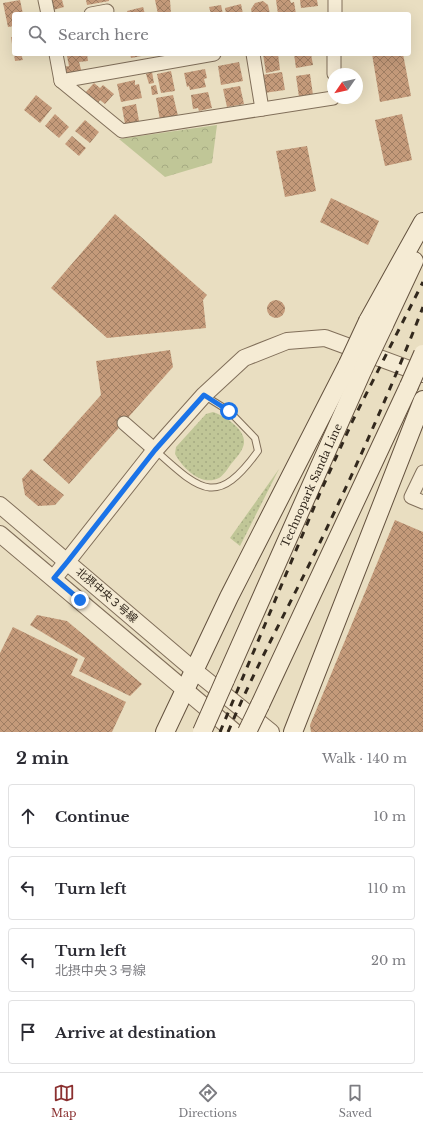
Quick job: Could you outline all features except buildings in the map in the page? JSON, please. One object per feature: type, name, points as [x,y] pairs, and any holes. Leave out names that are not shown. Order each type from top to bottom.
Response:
[{"type":"main road","points":[[376,323],[423,215]]},
{"type":"main road","points":[[405,254],[423,222]]},
{"type":"main road","name":"Technopark Sanda Line","points":[[202,732],[355,367],[376,323],[423,240]]},
{"type":"main road","points":[[247,732],[410,386],[423,354]]},
{"type":"main road","points":[[165,732],[229,597],[355,367]]},
{"type":"main road","points":[[293,732],[423,400]]},
{"type":"street","points":[[45,0],[48,12]]},
{"type":"street","points":[[335,0],[335,12]]},
{"type":"street","points":[[102,12],[107,11]]},
{"type":"street","points":[[56,56],[61,81],[122,131],[327,99]]},
{"type":"street","points":[[61,81],[203,56]]},
{"type":"street","points":[[253,56],[262,109]]},
{"type":"street","points":[[334,56],[334,68]]},
{"type":"street","points":[[54,578],[155,450],[204,395],[244,358],[287,341],[325,338],[423,374]]},
{"type":"street","points":[[124,424],[155,450]]},
{"type":"street","points":[[423,472],[411,497],[423,502]]},
{"type":"street","name":"北摂中央３号線","points":[[0,504],[195,671],[271,732]]},
{"type":"street","name":"北摂中央３号線","points":[[0,534],[236,732]]},
{"type":"lane","points":[[155,450],[191,482],[207,487],[220,488],[234,480],[243,470],[258,451],[255,438],[229,411],[204,395]]},
{"type":"green space","points":[[217,125],[212,163],[165,177],[119,139]]},
{"type":"green space","points":[[213,412],[223,416],[238,428],[241,432],[244,443],[239,454],[223,475],[219,478],[206,480],[193,475],[175,454],[176,447],[206,414]]},
{"type":"green space","points":[[279,469],[240,546],[230,538]]},
{"type":"railway","points":[[220,732],[320,493],[353,420],[423,282]]},
{"type":"railway","points":[[228,732],[354,470],[397,373],[423,307]]},
{"type":"route","points":[[80,600],[54,578],[155,450],[204,395],[229,411]]}]
